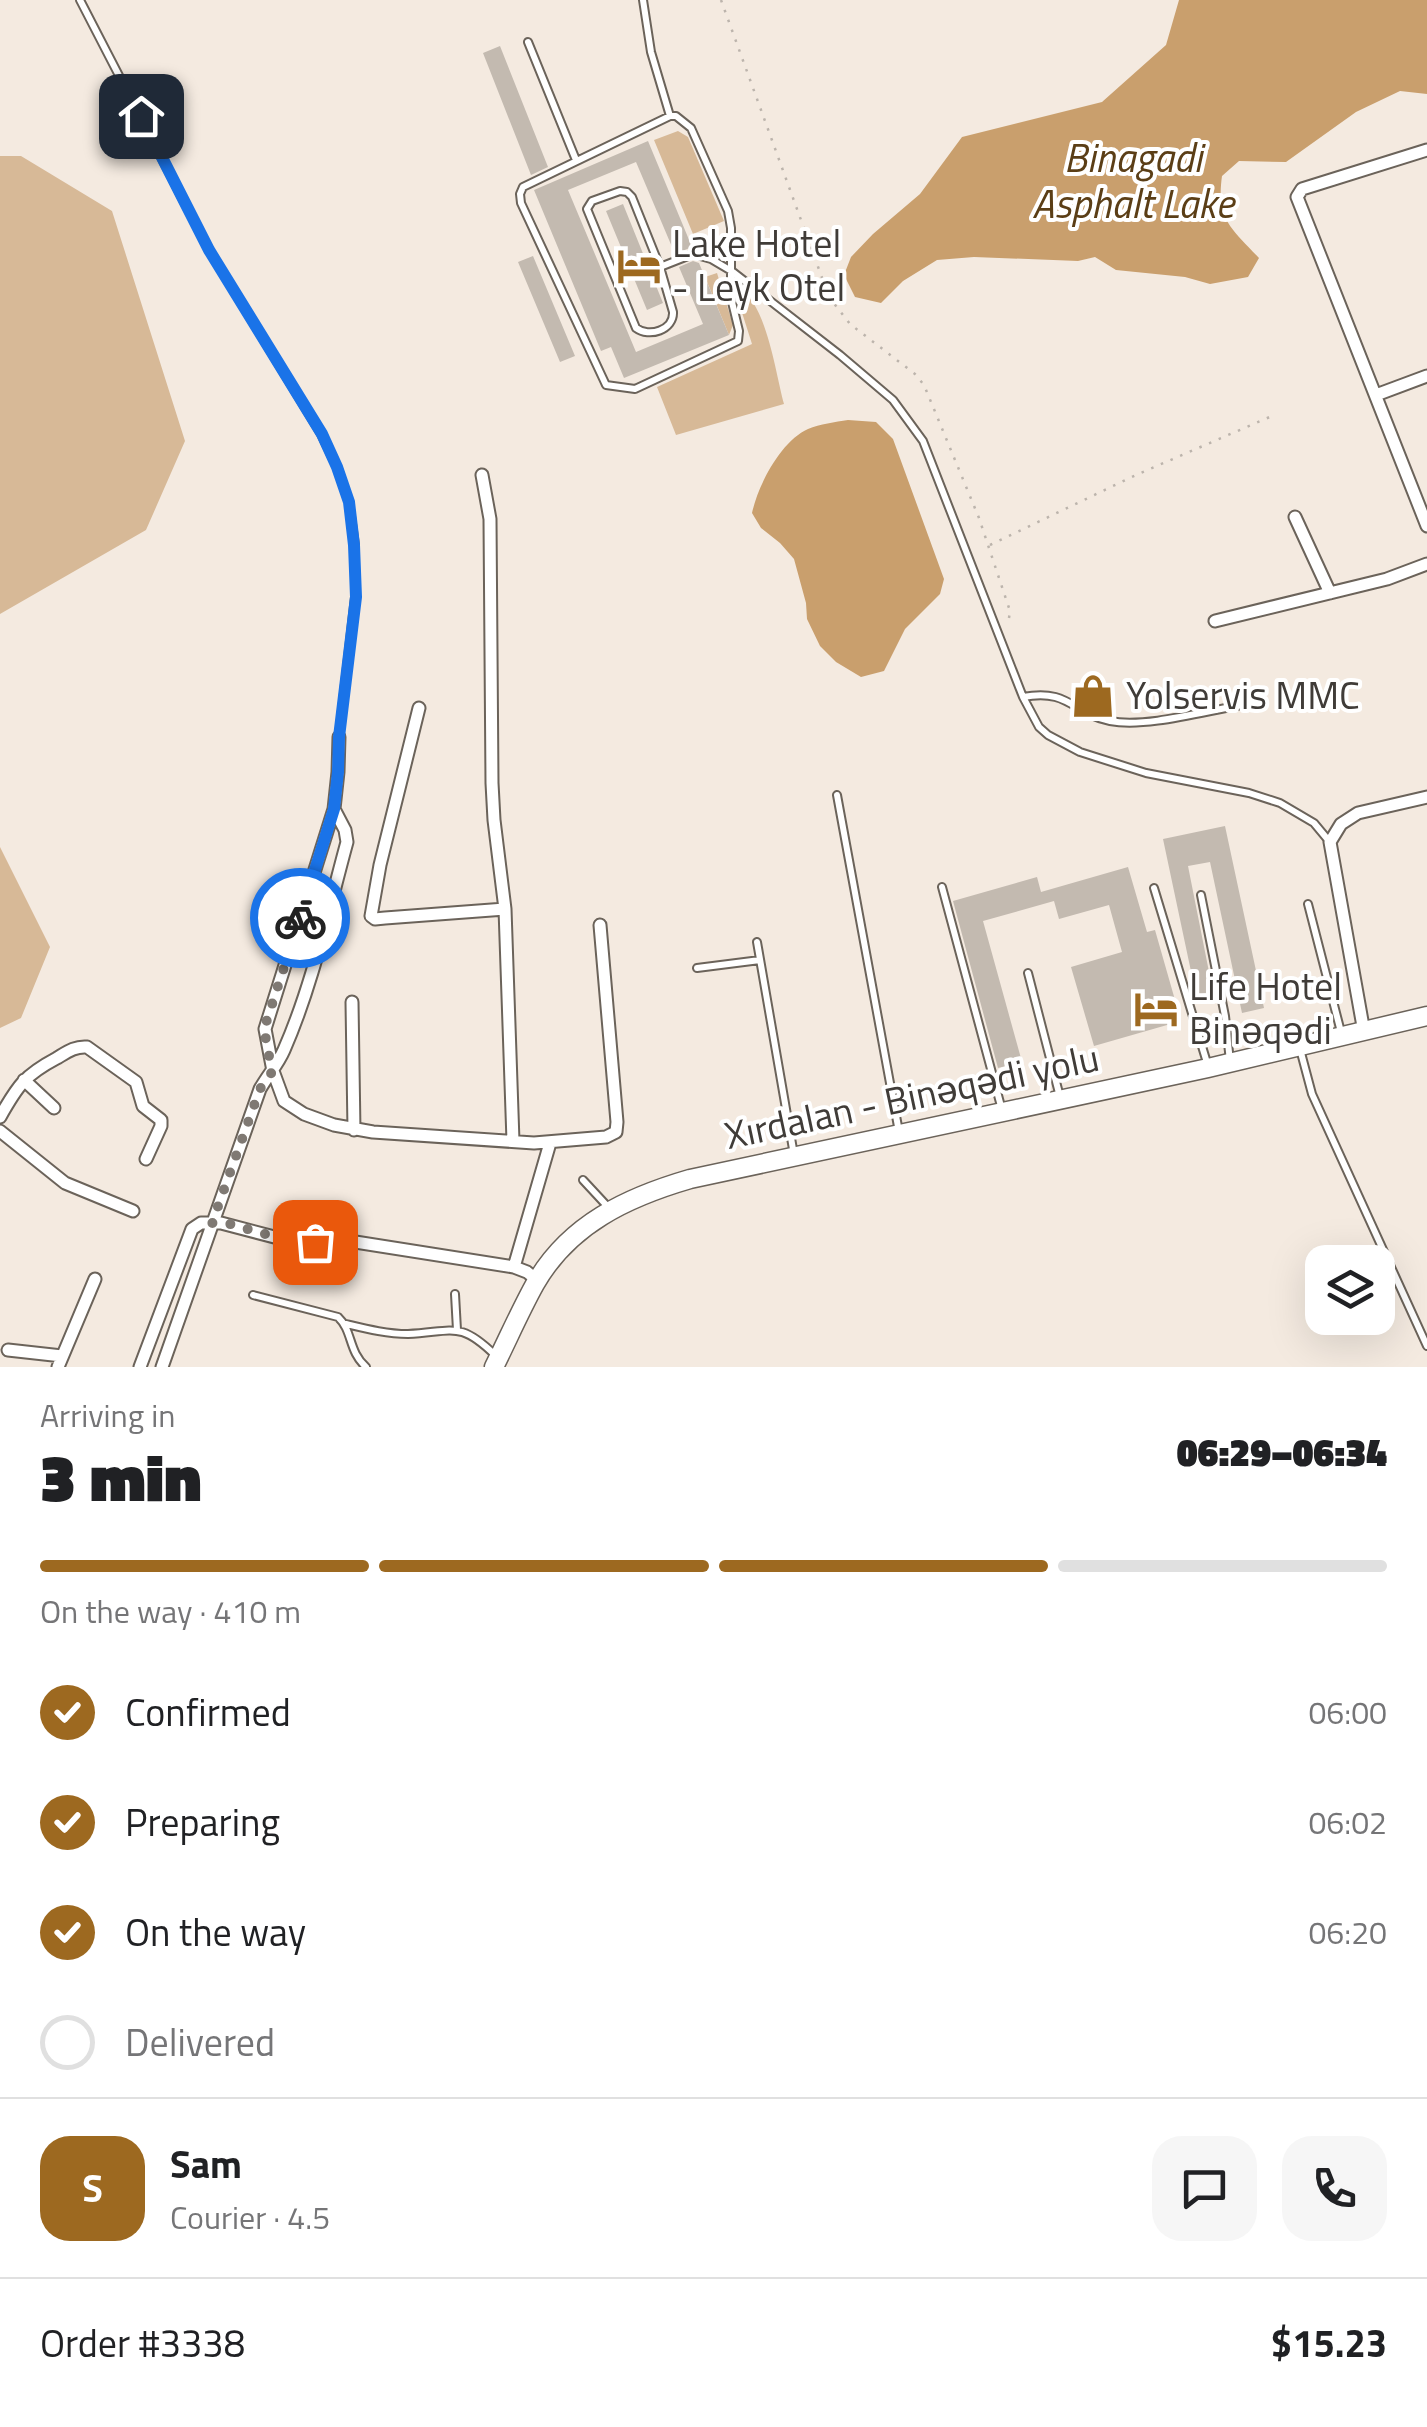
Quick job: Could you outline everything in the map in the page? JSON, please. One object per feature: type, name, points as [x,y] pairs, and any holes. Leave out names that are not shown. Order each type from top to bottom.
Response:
[{"type":"main road","name":"Xırdalan - Binəqədi yolu","points":[[496,1362],[537,1280],[569,1240],[610,1209],[634,1197],[675,1183],[1208,1068],[1427,1016]]},
{"type":"street","points":[[1427,150],[1302,189],[1298,197],[1427,526]]},
{"type":"street","points":[[1376,395],[1427,376]]},
{"type":"street","points":[[482,474],[490,518],[492,782],[504,909],[513,1141]]},
{"type":"street","points":[[1294,517],[1330,593]]},
{"type":"street","points":[[1215,622],[1387,579],[1427,564]]},
{"type":"street","points":[[419,708],[370,916],[375,919],[504,909]]},
{"type":"street","points":[[339,737],[334,809],[264,1029],[272,1072],[284,1101],[304,1114],[354,1130],[513,1141],[606,1138],[616,1132],[617,1122],[600,925]]},
{"type":"street","points":[[1364,1032],[1330,842],[1341,824],[1358,813],[1427,797]]},
{"type":"street","points":[[162,1367],[260,1089],[284,1050],[308,983],[347,842],[334,809]]},
{"type":"street","points":[[352,1002],[354,1130]]},
{"type":"street","points":[[0,1117],[34,1070],[78,1046],[87,1047],[136,1082],[143,1106],[159,1116],[161,1126],[146,1159]]},
{"type":"street","points":[[24,1080],[54,1108]]},
{"type":"street","points":[[0,1132],[66,1183],[133,1211]]},
{"type":"street","points":[[514,1268],[550,1142]]},
{"type":"street","points":[[140,1367],[192,1229],[201,1223],[230,1224],[282,1239],[348,1242],[514,1268],[537,1280]]},
{"type":"street","points":[[8,1350],[60,1361],[95,1280]]},
{"type":"lane","points":[[80,0],[209,250],[322,434],[337,467],[349,502],[356,597],[339,737]]},
{"type":"lane","points":[[643,0],[650,52],[670,116]]},
{"type":"lane","points":[[528,42],[576,160]]},
{"type":"lane","points":[[670,116],[691,128],[728,211],[738,341],[636,388],[606,385],[521,204],[520,194],[524,187],[670,116]]},
{"type":"lane","points":[[627,192],[660,267],[673,319],[669,326],[642,332],[636,328],[591,218],[588,208],[592,201],[627,192]]},
{"type":"lane","points":[[660,267],[693,254],[733,272],[893,400],[923,442],[1023,697],[1048,735],[1080,752],[1146,773],[1280,803],[1314,823],[1330,842]]},
{"type":"lane","points":[[1023,697],[1051,694],[1099,718],[1125,722],[1242,704]]},
{"type":"lane","points":[[837,795],[899,1134]]},
{"type":"lane","points":[[942,888],[1002,1111]]},
{"type":"lane","points":[[1154,888],[1208,1068]]},
{"type":"lane","points":[[1201,895],[1226,1016],[1230,1062]]},
{"type":"lane","points":[[1308,904],[1342,1037]]},
{"type":"lane","points":[[757,942],[795,1156]]},
{"type":"lane","points":[[697,968],[760,960]]},
{"type":"lane","points":[[1028,973],[1060,1098]]},
{"type":"lane","points":[[1300,1047],[1312,1094],[1427,1346]]},
{"type":"lane","points":[[583,1180],[610,1209]]},
{"type":"lane","points":[[454,1294],[457,1330]]},
{"type":"lane","points":[[254,1295],[386,1333],[466,1331],[480,1340],[496,1362]]},
{"type":"lane","points":[[346,1324],[356,1358],[366,1367]]},
{"type":"path","points":[[720,0],[829,297],[850,324],[924,385],[1010,611],[1010,622],[1001,640]]},
{"type":"path","points":[[988,546],[1136,474],[1272,416]]},
{"type":"shaded area","points":[[678,131],[688,137],[724,221],[693,234],[654,140]]},
{"type":"shaded area","points":[[0,156],[21,156],[112,211],[185,441],[146,530],[0,614]]},
{"type":"shaded area","points":[[717,273],[733,325],[729,335],[705,277]]},
{"type":"shaded area","points":[[739,289],[748,296],[763,323],[784,404],[676,435],[657,387],[752,344],[737,297]]},
{"type":"shaded area","points":[[0,847],[50,947],[21,1018],[0,1028]]},
{"type":"water","name":"Binagadi Asphalt Lake","points":[[1179,0],[1427,0],[1427,94],[1400,91],[1356,112],[1286,162],[1239,161],[1222,176],[1221,203],[1228,222],[1259,258],[1248,277],[1210,284],[1185,277],[1116,270],[1095,257],[1078,261],[974,257],[937,260],[903,281],[881,303],[855,297],[844,275],[851,257],[920,194],[962,137],[1102,102],[1166,45]]},
{"type":"water","points":[[848,420],[876,422],[893,439],[944,579],[940,594],[905,629],[884,671],[861,677],[836,662],[820,646],[807,619],[794,559],[761,528],[752,513],[765,477],[789,443],[808,429]]},
{"type":"building","points":[[500,46],[548,167],[531,175],[483,53]]},
{"type":"building","points":[[648,141],[692,247],[675,254],[636,162],[568,190],[636,352],[703,324],[679,267],[693,261],[699,263],[729,335],[624,378],[611,347],[601,351],[534,190]]},
{"type":"building","points":[[623,204],[663,303],[647,310],[606,211]]},
{"type":"building","points":[[533,256],[575,356],[560,362],[518,262]]},
{"type":"building","points":[[1225,826],[1264,1008],[1242,1013],[1210,862],[1188,866],[1213,992],[1196,995],[1163,839]]},
{"type":"building","points":[[1128,867],[1147,932],[1155,930],[1181,1021],[1094,1046],[1071,967],[1122,952],[1109,905],[1059,919],[1054,901],[983,921],[1022,1062],[998,1068],[953,901],[1037,877],[1041,892]]},
{"type":"way so far","points":[[300,918],[264,1029],[272,1072],[260,1089],[212,1223],[230,1224],[282,1239],[315,1242]]},
{"type":"place","name":"Lake Hotel - Leyk Otel","points":[[639,266]]},
{"type":"place","name":"Yolservis MMC","points":[[1093,696]]},
{"type":"place","name":"Life Hotel Binəqədi","points":[[1156,1009]]},
{"type":"route","points":[[141,116],[209,250],[322,434],[349,502],[356,597],[334,809],[300,918]]}]
